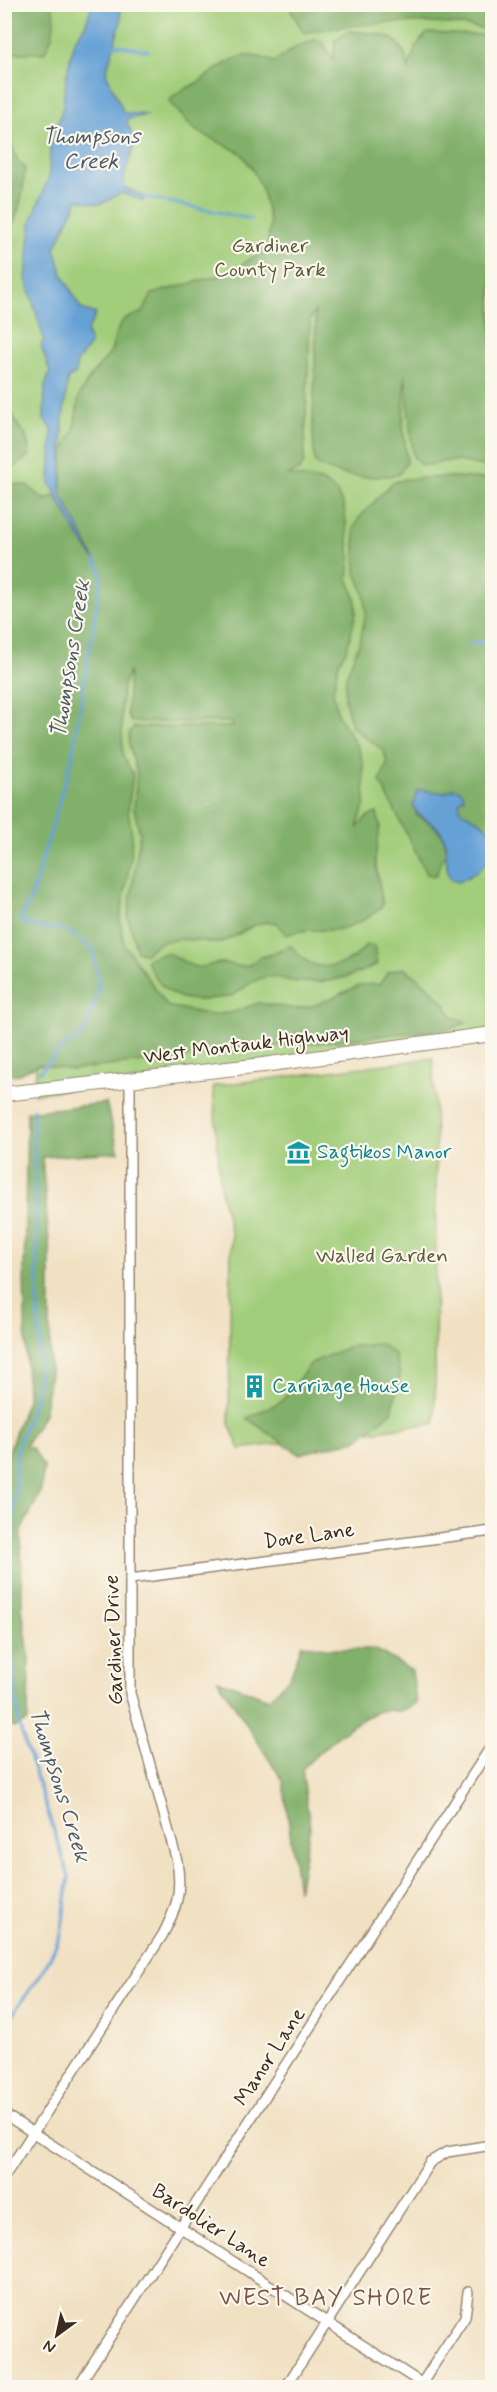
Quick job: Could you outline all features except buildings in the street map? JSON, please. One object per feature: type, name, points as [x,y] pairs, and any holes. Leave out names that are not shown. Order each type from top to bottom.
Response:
[{"type":"main road","name":"West Montauk Highway","points":[[4,1094],[492,1034]]},
{"type":"street","name":"Gardiner Drive","points":[[4,2177],[162,1936],[176,1910],[180,1881],[177,1861],[130,1693],[130,1080]]},
{"type":"street","name":"Dove Lane","points":[[130,1579],[492,1531]]},
{"type":"street","name":"Manor Lane","points":[[77,2388],[492,1745]]},
{"type":"street","name":"Bardolier Lane","points":[[4,2114],[426,2386]]},
{"type":"street","points":[[285,2388],[430,2162],[447,2152],[492,2145]]},
{"type":"street","points":[[426,2386],[465,2317],[468,2292]]},
{"type":"green space","points":[[5,4],[52,5],[53,30],[44,53],[8,53],[5,57]]},
{"type":"green space","name":"Gardiner County Park","points":[[5,5],[492,5],[492,1034],[34,1094],[39,1030],[5,1075]]},
{"type":"green space","points":[[288,5],[492,5],[492,31],[448,24],[398,23],[348,26],[304,33]]},
{"type":"green space","name":"Gardiner County Park","points":[[350,31],[381,35],[396,42],[402,48],[408,70],[416,46],[427,33],[485,35],[492,46],[492,467],[454,461],[421,465],[413,456],[405,375],[403,427],[407,462],[398,475],[366,477],[345,475],[315,463],[313,425],[315,311],[310,320],[304,462],[300,470],[288,475],[321,481],[336,491],[344,507],[350,559],[348,578],[356,601],[356,613],[347,649],[339,662],[333,692],[338,716],[358,747],[363,763],[365,803],[357,828],[367,817],[377,813],[380,826],[375,860],[383,905],[360,922],[339,929],[303,931],[286,935],[277,923],[268,922],[252,926],[232,938],[216,943],[187,939],[172,940],[157,944],[146,954],[137,951],[128,918],[140,834],[134,808],[137,774],[129,744],[129,733],[134,727],[233,727],[232,722],[131,722],[127,714],[129,671],[123,686],[121,705],[123,756],[133,774],[128,811],[132,835],[131,856],[120,919],[124,944],[167,1006],[212,1015],[234,1012],[258,1003],[297,1009],[316,1005],[360,985],[380,984],[388,972],[403,968],[431,989],[444,1003],[452,1017],[467,1022],[453,1028],[71,1070],[39,1064],[19,1074],[5,1076],[4,484],[27,485],[45,500],[55,495],[95,560],[61,494],[64,449],[74,430],[79,396],[90,377],[111,352],[116,333],[123,320],[143,312],[152,294],[228,273],[257,255],[268,244],[270,222],[261,187],[252,168],[241,153],[196,131],[169,102],[178,93],[240,57],[261,57],[274,62],[296,47],[317,39],[322,41],[333,60],[335,40]]},
{"type":"green space","points":[[5,131],[18,161],[25,168],[22,196],[14,221],[5,237]]},
{"type":"green space","points":[[5,399],[18,426],[26,435],[30,455],[5,474]]},
{"type":"green space","points":[[452,477],[492,479],[492,832],[480,821],[460,811],[459,801],[448,790],[444,793],[430,791],[416,815],[438,830],[445,841],[447,854],[441,860],[436,876],[427,874],[380,781],[387,763],[384,751],[352,727],[345,700],[346,676],[360,641],[366,613],[364,593],[356,572],[354,529],[359,518],[392,483],[405,479]]},
{"type":"green space","points":[[366,945],[374,946],[377,964],[357,974],[336,980],[314,982],[265,977],[252,982],[231,996],[198,1000],[170,993],[157,979],[146,960],[155,955],[169,954],[197,967],[221,963],[245,966],[259,957],[291,946],[305,960],[321,966],[330,966],[354,957]]},
{"type":"green space","name":"Sagtikos Manor","points":[[433,1058],[436,1141],[435,1423],[240,1449],[229,1424],[231,1233],[221,1193],[213,1086]]},
{"type":"green space","points":[[106,1103],[119,1152],[42,1157],[50,1254],[50,1373],[44,1414],[25,1446],[32,1448],[44,1467],[40,1494],[21,1531],[22,1608],[29,1655],[28,1721],[13,1728],[4,1704],[4,1557],[10,1524],[5,1493],[4,1465],[27,1399],[24,1275],[27,1112]]},
{"type":"green space","points":[[381,1344],[395,1355],[400,1375],[392,1412],[356,1440],[299,1454],[247,1418],[282,1401],[311,1363],[350,1346]]},
{"type":"green space","points":[[302,1644],[330,1649],[375,1649],[412,1671],[416,1703],[403,1710],[377,1712],[357,1722],[302,1769],[310,1827],[298,1891],[283,1781],[218,1680],[269,1699],[290,1677]]},
{"type":"water","name":"Thompsons Creek","points":[[92,5],[120,5],[121,21],[106,73],[124,113],[149,115],[127,119],[134,141],[124,187],[144,197],[144,201],[121,193],[101,204],[78,199],[55,248],[62,273],[81,309],[96,314],[87,331],[90,344],[76,364],[76,374],[68,378],[63,419],[61,494],[96,562],[76,532],[50,483],[52,429],[44,420],[45,386],[50,372],[41,346],[44,339],[26,279],[31,222],[49,177],[50,149],[63,106],[74,41],[85,26]]},
{"type":"water","points":[[455,788],[462,791],[464,798],[459,802],[461,811],[480,821],[492,832],[491,850],[486,863],[459,882],[451,880],[448,874],[446,844],[441,832],[418,814],[413,806],[418,790],[444,793]]},
{"type":"waterway","points":[[112,44],[149,51]]},
{"type":"waterway","points":[[144,197],[251,219]]},
{"type":"waterway","name":"Thompsons Creek","points":[[39,1072],[62,1048],[83,1035],[99,987],[93,949],[63,928],[46,929],[20,921],[31,898],[72,758],[102,573],[95,560]]},
{"type":"waterway","points":[[470,644],[492,641]]},
{"type":"waterway","name":"Thompsons Creek","points":[[4,2026],[44,1970],[61,1935],[69,1876],[19,1725],[8,1621],[17,1448],[35,1399],[40,1367],[33,1109]]},
{"type":"place","name":"Sagtikos Manor","points":[[299,1152]]},
{"type":"place","name":"Carriage House","points":[[254,1386]]},
{"type":"district","name":"WEST BAY SHORE","points":[[326,2298]]},
{"type":"park label","name":"Walled Garden","points":[[382,1256]]}]
